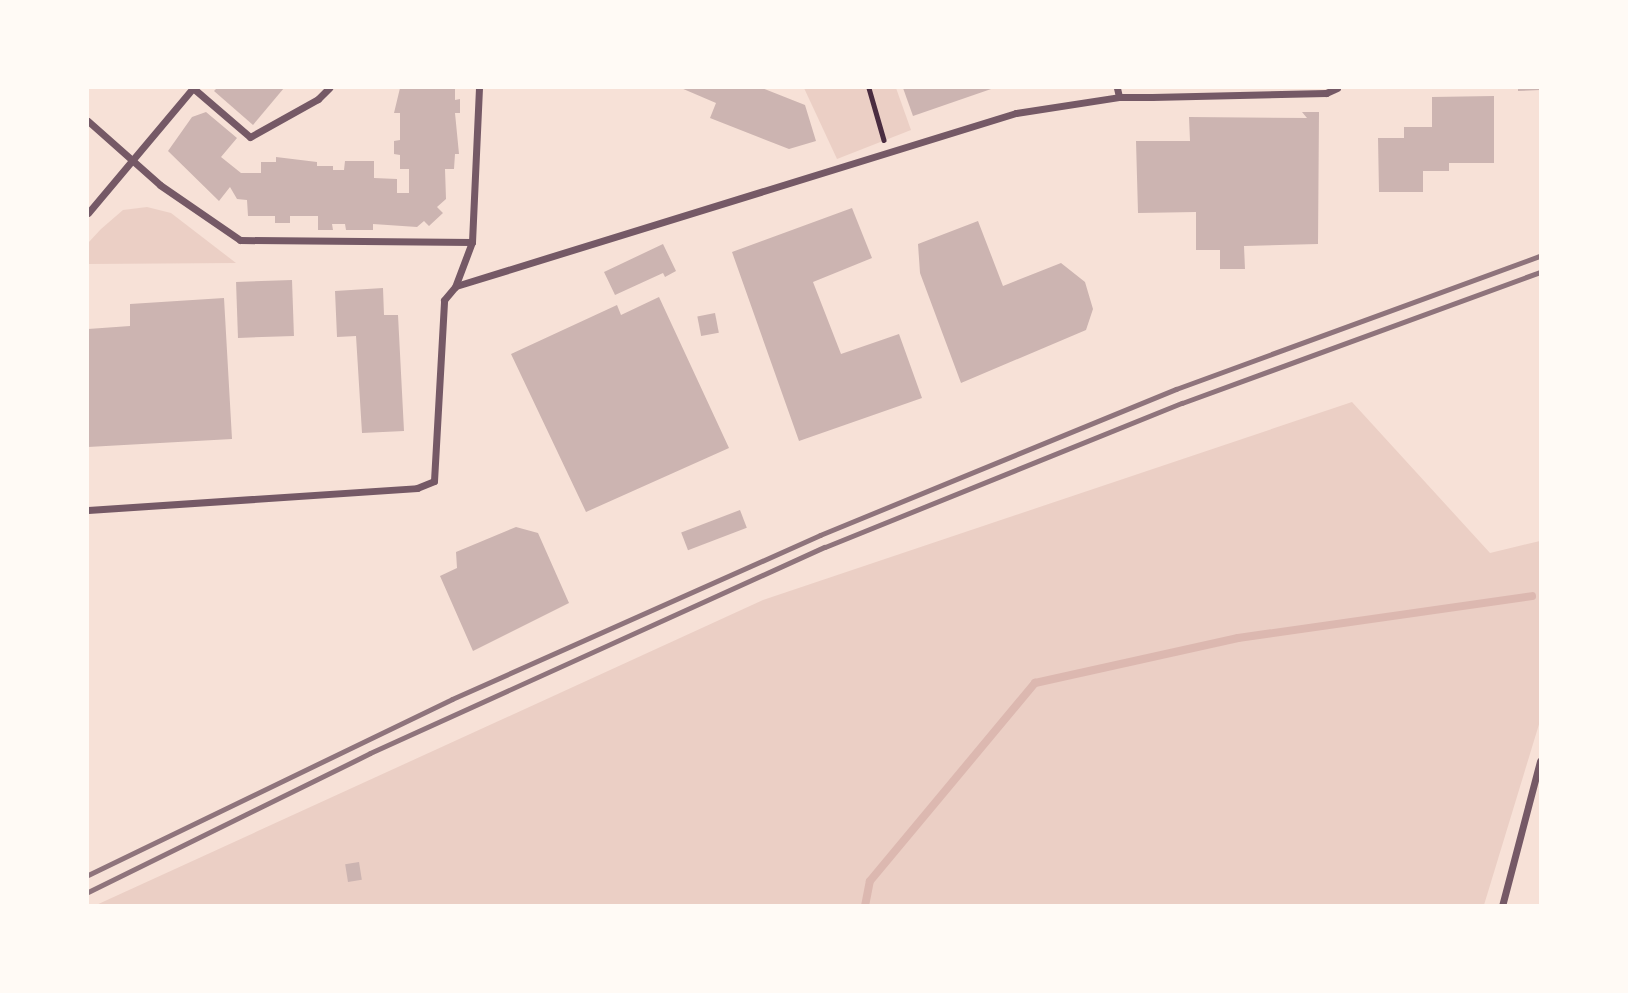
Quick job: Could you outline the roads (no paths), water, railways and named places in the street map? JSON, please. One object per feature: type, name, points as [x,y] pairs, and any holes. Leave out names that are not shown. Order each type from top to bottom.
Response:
[{"type":"street","points":[[88,214],[193,88],[250,137],[318,99],[329,88]]},
{"type":"street","points":[[88,510],[426,486],[434,481],[444,300],[455,287],[471,242],[479,88]]},
{"type":"street","points":[[1117,88],[1119,97]]},
{"type":"street","points":[[455,287],[1016,113],[1119,97],[1326,93],[1338,88]]},
{"type":"street","points":[[88,121],[132,161],[240,240],[471,242]]},
{"type":"street","points":[[1502,905],[1541,761]]},
{"type":"waterway","points":[[865,906],[870,881],[1035,683],[1238,638],[1532,596]]},
{"type":"railway","points":[[88,875],[452,699],[820,535],[1176,389],[1540,256]]},
{"type":"railway","points":[[88,892],[370,753],[825,547],[1182,403],[1540,272]]}]
